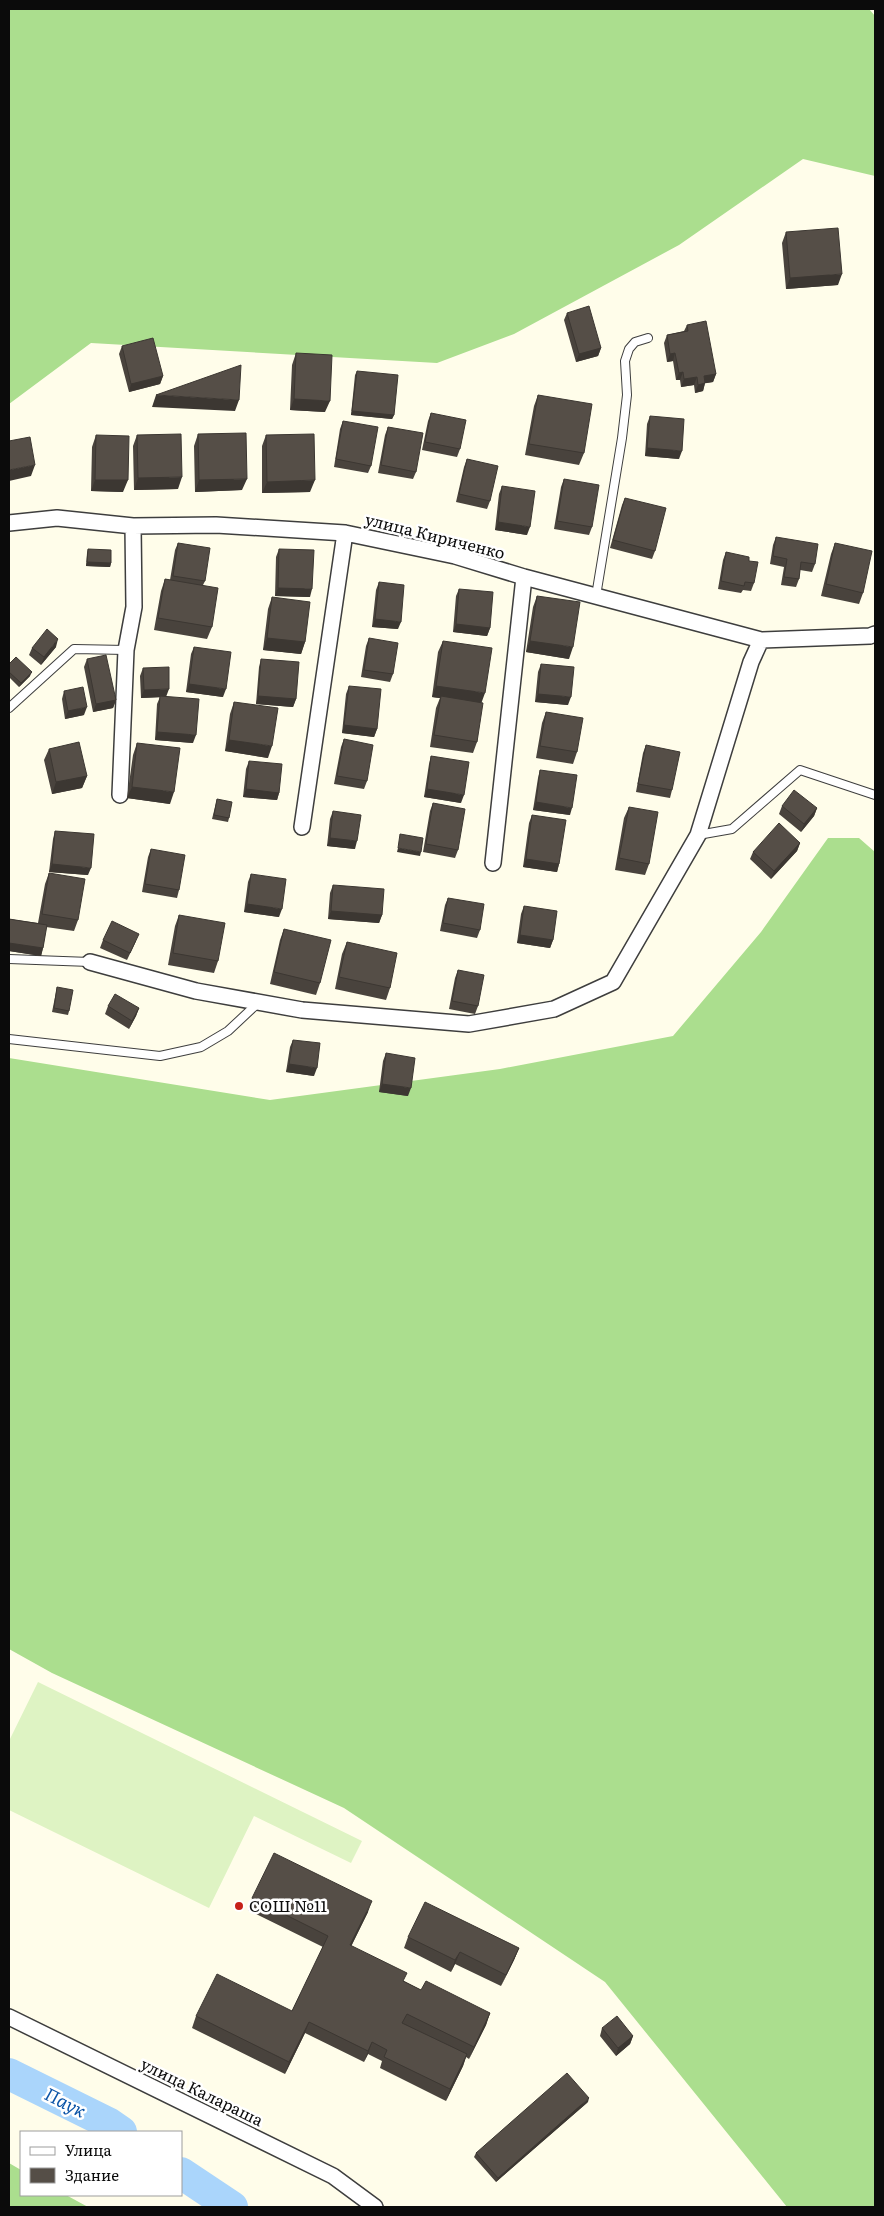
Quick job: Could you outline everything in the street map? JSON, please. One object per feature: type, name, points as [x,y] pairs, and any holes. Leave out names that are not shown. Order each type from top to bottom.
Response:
[{"type":"street","name":"улица Кириченко","points":[[9,523],[57,518],[133,526],[216,525],[345,533],[455,556],[524,577],[762,640],[870,636],[875,634]]},
{"type":"street","points":[[120,795],[126,650],[134,607],[133,526]]},
{"type":"street","points":[[302,827],[345,533]]},
{"type":"street","points":[[493,863],[524,577]]},
{"type":"street","points":[[90,962],[196,991],[302,1010],[469,1024],[554,1009],[613,982],[698,835],[751,662],[762,640]]},
{"type":"street","name":"улица Калараша","points":[[9,2016],[333,2176],[375,2207]]},
{"type":"lane","points":[[596,596],[622,438],[627,395],[625,361],[629,349],[636,342],[648,338]]},
{"type":"lane","points":[[9,708],[74,648],[126,650]]},
{"type":"lane","points":[[698,835],[732,829],[800,770],[875,795]]},
{"type":"lane","points":[[9,959],[90,962]]},
{"type":"lane","points":[[9,1039],[160,1056],[201,1047],[228,1031],[260,1002]]},
{"type":"green space","points":[[9,9],[869,9],[875,16],[875,176],[803,159],[679,245],[514,334],[437,363],[91,343],[9,404]]},
{"type":"green space","points":[[828,838],[859,838],[875,852],[875,2207],[787,2207],[605,1982],[344,1808],[52,1673],[9,1649],[9,1058],[270,1100],[500,1069],[673,1036],[761,932]]},
{"type":"green space","points":[[38,1682],[362,1841],[351,1863],[254,1816],[209,1908],[9,1810],[9,1741]]},
{"type":"green space","points":[[9,2163],[20,2169],[20,2196],[68,2196],[88,2207],[9,2207]]},
{"type":"building","points":[[838,228],[842,274],[790,278],[786,232]]},
{"type":"building","points":[[589,306],[601,348],[579,354],[567,313]]},
{"type":"building","points":[[706,321],[716,374],[704,376],[705,383],[698,385],[697,377],[684,379],[683,372],[679,373],[675,353],[670,354],[667,335],[688,331],[687,325]]},
{"type":"building","points":[[153,338],[163,376],[131,384],[122,346]]},
{"type":"building","points":[[296,353],[332,355],[330,401],[294,399]]},
{"type":"building","points":[[241,365],[239,400],[156,395]]},
{"type":"building","points":[[357,371],[398,375],[394,415],[352,411]]},
{"type":"building","points":[[538,395],[592,404],[584,453],[529,444]]},
{"type":"building","points":[[431,413],[466,420],[460,449],[425,442]]},
{"type":"building","points":[[650,416],[684,419],[682,451],[647,448]]},
{"type":"building","points":[[343,421],[378,427],[371,466],[336,459]]},
{"type":"building","points":[[388,427],[423,433],[416,472],[381,465]]},
{"type":"building","points":[[246,433],[247,479],[199,480],[198,434]]},
{"type":"building","points":[[181,434],[182,477],[138,478],[137,435]]},
{"type":"building","points":[[314,434],[315,480],[267,482],[266,435]]},
{"type":"building","points":[[96,435],[129,436],[128,480],[95,480]]},
{"type":"building","points":[[30,437],[35,465],[9,470],[9,441]]},
{"type":"building","points":[[467,459],[498,466],[490,501],[459,494]]},
{"type":"building","points":[[564,479],[599,485],[592,527],[557,521]]},
{"type":"building","points":[[502,486],[535,491],[530,527],[498,522]]},
{"type":"building","points":[[625,498],[666,508],[655,551],[613,540]]},
{"type":"building","points":[[776,537],[818,544],[815,564],[801,562],[799,579],[784,577],[787,559],[773,556]]},
{"type":"building","points":[[178,543],[210,548],[205,581],[173,576]]},
{"type":"building","points":[[835,543],[872,551],[863,593],[826,584]]},
{"type":"building","points":[[88,549],[111,550],[111,563],[87,562]]},
{"type":"building","points":[[279,549],[314,550],[312,589],[278,588]]},
{"type":"building","points":[[726,552],[749,557],[749,561],[758,562],[754,583],[745,582],[744,586],[721,581]]},
{"type":"building","points":[[165,579],[218,588],[212,627],[158,618]]},
{"type":"building","points":[[379,582],[404,585],[401,622],[375,619]]},
{"type":"building","points":[[459,589],[493,592],[490,628],[456,624]]},
{"type":"building","points":[[537,596],[580,602],[573,647],[530,641]]},
{"type":"building","points":[[272,597],[310,602],[305,642],[267,638]]},
{"type":"building","points":[[47,629],[58,639],[44,657],[32,648]]},
{"type":"building","points":[[369,638],[398,643],[393,674],[364,670]]},
{"type":"building","points":[[443,641],[492,648],[485,693],[436,686]]},
{"type":"building","points":[[194,647],[231,652],[226,689],[189,684]]},
{"type":"building","points":[[106,655],[116,700],[96,704],[87,659]]},
{"type":"building","points":[[16,657],[32,672],[21,683],[9,672],[9,664]]},
{"type":"building","points":[[261,659],[299,662],[296,699],[258,696]]},
{"type":"building","points":[[541,664],[574,667],[571,697],[538,694]]},
{"type":"building","points":[[169,667],[169,689],[144,690],[143,668]]},
{"type":"building","points":[[349,686],[381,689],[377,729],[344,725]]},
{"type":"building","points":[[83,687],[87,707],[68,711],[64,691]]},
{"type":"building","points":[[160,696],[199,699],[196,735],[157,732]]},
{"type":"building","points":[[441,696],[483,703],[477,742],[434,735]]},
{"type":"building","points":[[234,702],[278,708],[272,746],[229,740]]},
{"type":"building","points":[[546,712],[583,718],[577,752],[540,746]]},
{"type":"building","points":[[344,739],[373,745],[367,781],[337,776]]},
{"type":"building","points":[[79,742],[87,776],[56,782],[49,749]]},
{"type":"building","points":[[137,743],[180,748],[174,792],[132,787]]},
{"type":"building","points":[[646,745],[680,752],[672,790],[638,784]]},
{"type":"building","points":[[431,756],[469,762],[464,795],[427,789]]},
{"type":"building","points":[[249,761],[282,764],[279,793],[246,789]]},
{"type":"building","points":[[540,770],[577,775],[572,808],[536,802]]},
{"type":"building","points":[[794,790],[817,808],[804,824],[782,806]]},
{"type":"building","points":[[217,799],[232,802],[229,818],[214,815]]},
{"type":"building","points":[[433,803],[465,809],[458,850],[426,844]]},
{"type":"building","points":[[629,807],[658,812],[649,864],[619,858]]},
{"type":"building","points":[[333,811],[361,815],[357,841],[330,838]]},
{"type":"building","points":[[532,815],[566,820],[559,864],[526,859]]},
{"type":"building","points":[[779,823],[800,843],[774,871],[753,852]]},
{"type":"building","points":[[55,831],[94,834],[91,868],[52,864]]},
{"type":"building","points":[[400,834],[423,838],[421,852],[398,848]]},
{"type":"building","points":[[151,849],[185,855],[179,890],[145,884]]},
{"type":"building","points":[[49,873],[85,879],[78,920],[42,914]]},
{"type":"building","points":[[251,874],[286,879],[282,909],[247,904]]},
{"type":"building","points":[[333,885],[384,889],[382,915],[331,911]]},
{"type":"building","points":[[448,898],[484,904],[480,930],[443,923]]},
{"type":"building","points":[[524,906],[557,911],[553,940],[520,935]]},
{"type":"building","points":[[179,915],[225,923],[218,961],[173,953]]},
{"type":"building","points":[[9,919],[47,925],[43,948],[9,943]]},
{"type":"building","points":[[112,921],[139,934],[130,953],[103,940]]},
{"type":"building","points":[[284,929],[331,940],[320,983],[274,972]]},
{"type":"building","points":[[347,942],[397,953],[390,988],[339,977]]},
{"type":"building","points":[[458,970],[484,975],[478,1006],[452,1001]]},
{"type":"building","points":[[57,987],[73,990],[69,1011],[54,1008]]},
{"type":"building","points":[[115,994],[139,1008],[132,1021],[108,1006]]},
{"type":"building","points":[[293,1040],[320,1043],[317,1068],[289,1064]]},
{"type":"building","points":[[386,1053],[415,1058],[411,1088],[382,1084]]},
{"type":"building","points":[[274,1853],[372,1901],[350,1945],[407,1973],[403,1981],[421,1990],[426,1981],[490,2013],[474,2047],[407,2014],[402,2023],[467,2054],[450,2089],[384,2057],[387,2050],[372,2042],[368,2051],[309,2022],[289,2062],[196,2016],[217,1974],[292,2011],[328,1936],[252,1898]]},
{"type":"building","points":[[425,1902],[519,1948],[506,1975],[460,1952],[455,1960],[408,1937]]},
{"type":"building","points":[[617,2016],[633,2036],[618,2048],[602,2028]]},
{"type":"building","points":[[567,2073],[589,2098],[498,2178],[476,2153]]},
{"type":"waterway","name":"Паук","points":[[9,2074],[108,2123],[120,2131]]},
{"type":"waterway","name":"Паук","points":[[182,2174],[232,2207]]},
{"type":"place","name":"СОШ №11","points":[[239,1906]]}]
